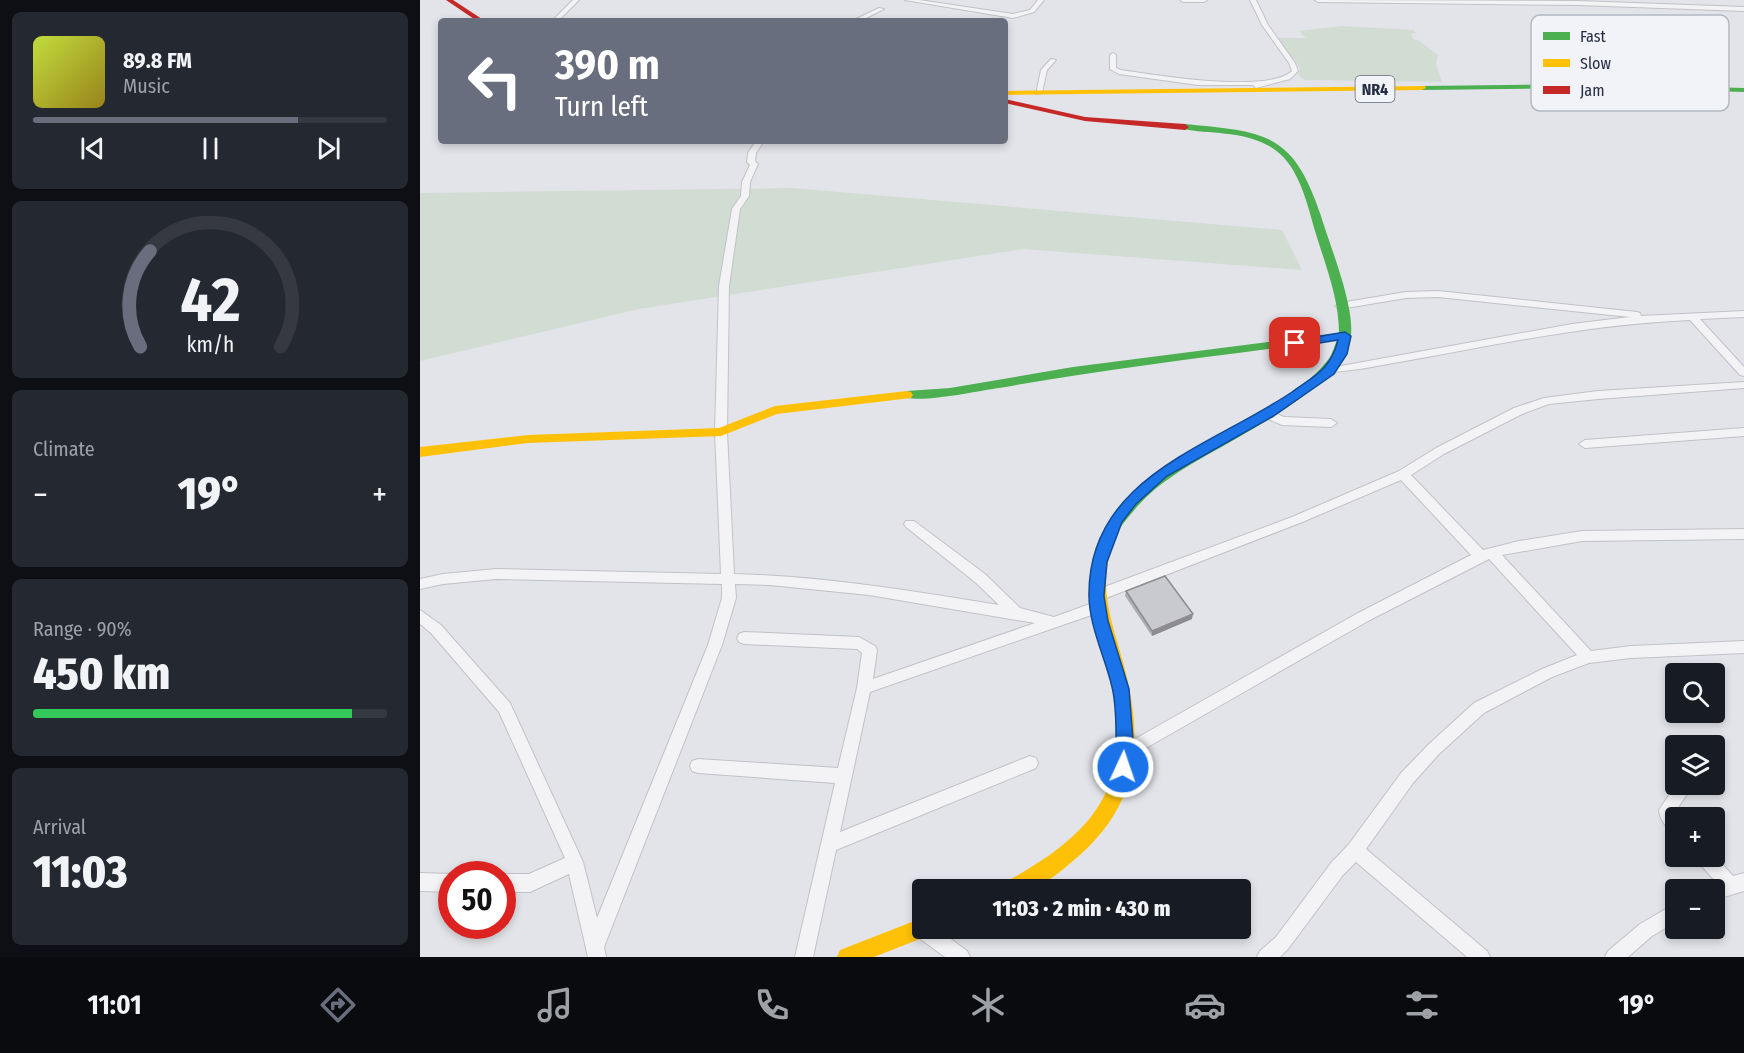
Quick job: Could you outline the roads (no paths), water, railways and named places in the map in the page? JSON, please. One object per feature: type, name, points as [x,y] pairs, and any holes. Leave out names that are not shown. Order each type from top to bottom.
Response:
[{"type":"main road","points":[[456,4],[477,18]]},
{"type":"main road","name":"NR4","points":[[1008,93],[1256,86],[1531,86]]},
{"type":"main road","name":"NR4","points":[[1729,90],[1744,90]]},
{"type":"main road","points":[[1008,102],[1085,118],[1232,131],[1248,134],[1281,148],[1297,163],[1306,183],[1340,306],[1345,336],[1341,354],[1330,371],[1268,414],[1162,473],[1115,519],[1100,562],[1097,601],[1121,689],[1125,753],[1120,780],[1100,818],[1070,852],[1031,879]]},
{"type":"main road","points":[[420,453],[528,439],[721,432],[776,410],[886,397],[950,393],[1080,370],[1345,336]]},
{"type":"main road","points":[[847,957],[912,933]]},
{"type":"street","points":[[558,18],[576,0]]},
{"type":"street","points":[[909,0],[1013,16],[1032,11],[1041,0]]},
{"type":"street","points":[[1183,0],[1203,0]]},
{"type":"street","points":[[1113,55],[1113,69],[1119,72],[1198,83],[1256,86],[1293,75],[1295,67],[1265,26],[1253,0]]},
{"type":"street","points":[[1318,0],[1607,4],[1744,9]]},
{"type":"street","points":[[1607,4],[1717,0]]},
{"type":"street","points":[[862,18],[881,9]]},
{"type":"street","points":[[1038,93],[1044,70],[1053,60]]},
{"type":"street","points":[[596,952],[715,645],[726,610],[729,580],[721,432],[724,286],[736,209],[745,196],[746,182],[754,164],[751,162],[752,153],[758,144]]},
{"type":"street","points":[[1340,306],[1406,295],[1438,294],[1548,304],[1654,318]]},
{"type":"street","points":[[1330,371],[1388,363],[1572,327],[1654,318],[1744,314]]},
{"type":"street","points":[[1692,316],[1744,373]]},
{"type":"street","points":[[864,687],[1053,622],[1097,601],[1296,520],[1403,474],[1440,451],[1518,411],[1548,402],[1598,395],[1744,385]]},
{"type":"street","points":[[1268,414],[1282,421],[1331,423]]},
{"type":"street","points":[[1585,444],[1744,432]]},
{"type":"street","points":[[1403,474],[1588,657]]},
{"type":"street","points":[[910,525],[980,578],[1016,613]]},
{"type":"street","points":[[1125,753],[1363,617],[1486,555],[1519,546],[1582,537],[1744,534]]},
{"type":"street","points":[[420,584],[443,579],[496,574],[827,584],[1016,613],[1053,622]]},
{"type":"street","points":[[420,616],[436,629],[505,708],[575,862],[596,952]]},
{"type":"street","points":[[744,638],[859,643],[870,650],[864,687],[842,776],[804,957]]},
{"type":"street","points":[[1266,957],[1282,943],[1337,869],[1355,850],[1407,778],[1434,749],[1479,708],[1547,673],[1588,657],[1744,647]]},
{"type":"street","points":[[828,845],[1030,763]]},
{"type":"street","points":[[698,766],[842,776]]},
{"type":"street","points":[[1355,850],[1481,957]]},
{"type":"street","points":[[516,883],[530,883],[575,862]]},
{"type":"street","points":[[1714,867],[1730,886]]},
{"type":"street","points":[[420,882],[438,883]]},
{"type":"street","points":[[1614,957],[1646,930],[1665,919]]},
{"type":"street","points":[[936,939],[961,957]]}]
